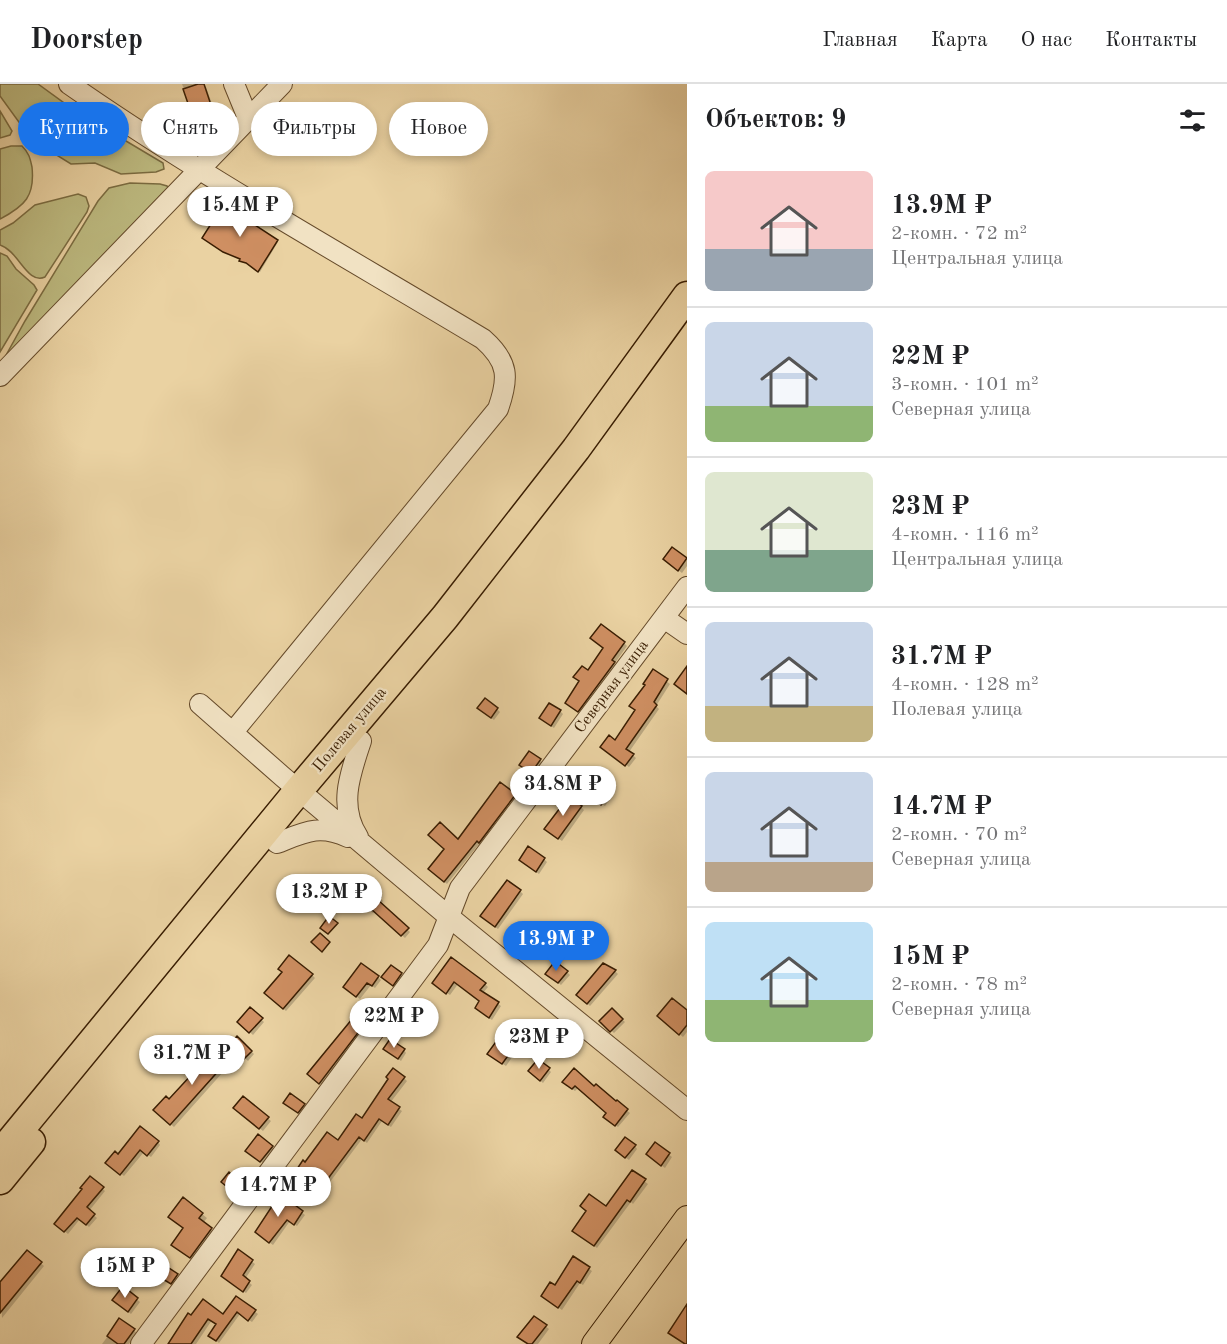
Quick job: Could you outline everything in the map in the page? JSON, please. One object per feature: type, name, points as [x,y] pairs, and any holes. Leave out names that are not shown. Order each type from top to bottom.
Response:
[{"type":"highway","name":"Полевая улица","points":[[0,1154],[305,796],[576,449],[687,296]]},
{"type":"highway","name":"Полевая улица","points":[[0,1180],[277,843],[305,796],[361,741],[458,626],[590,458],[687,326]]},
{"type":"main road","points":[[594,1344],[687,1218]]},
{"type":"street","points":[[69,84],[94,102]]},
{"type":"street","points":[[96,84],[101,102]]},
{"type":"street","points":[[234,84],[248,118]]},
{"type":"street","points":[[1,373],[282,84]]},
{"type":"street","points":[[129,124],[483,339],[497,351],[505,368],[505,388],[498,409],[232,732]]},
{"type":"street","name":"Северная улица","points":[[141,1344],[438,945],[460,888],[687,587]]},
{"type":"street","points":[[664,618],[687,634]]},
{"type":"street","points":[[200,704],[448,916],[687,1110]]},
{"type":"street","points":[[361,741],[346,793],[352,829],[361,842]]},
{"type":"street","points":[[277,843],[312,829],[334,830],[361,842]]},
{"type":"shaded area","points":[[0,84],[38,84],[63,102],[18,102],[18,121],[0,96]]},
{"type":"shaded area","points":[[0,111],[12,131],[10,135],[0,138]]},
{"type":"shaded area","points":[[129,143],[141,150],[141,156],[151,156],[163,163],[164,169],[156,172],[121,174],[95,163],[71,164],[58,156],[129,156]]},
{"type":"shaded area","points":[[18,146],[18,156],[29,156],[33,177],[30,193],[26,199],[16,209],[0,219],[0,149]]},
{"type":"shaded area","points":[[130,183],[160,184],[167,186],[169,190],[5,357],[98,201],[109,188]]},
{"type":"shaded area","points":[[78,194],[86,197],[89,206],[87,212],[45,277],[33,276],[7,248],[0,245],[0,230],[13,223],[35,205]]},
{"type":"shaded area","points":[[0,253],[7,256],[16,269],[37,290],[0,352]]},
{"type":"building","points":[[204,84],[210,102],[187,102],[183,89]]},
{"type":"building","points":[[221,206],[226,209],[227,207],[278,240],[258,272],[202,238],[211,224],[208,222]]},
{"type":"building","points":[[672,547],[687,558],[678,571],[663,559]]},
{"type":"building","points":[[601,624],[625,642],[612,660],[615,662],[578,712],[565,703],[579,681],[573,677],[582,666],[588,670],[603,648],[590,638]]},
{"type":"building","points":[[687,666],[687,694],[674,684]]},
{"type":"building","points":[[653,669],[668,679],[654,702],[657,705],[626,749],[634,754],[625,766],[600,747],[609,735],[615,740],[635,710],[629,706],[645,685],[643,684]]},
{"type":"building","points":[[485,698],[498,708],[491,718],[477,708]]},
{"type":"building","points":[[549,703],[561,710],[551,726],[539,718]]},
{"type":"building","points":[[529,751],[541,759],[531,773],[519,765]]},
{"type":"building","points":[[600,771],[613,779],[604,793],[608,795],[601,805],[586,794]]},
{"type":"building","points":[[500,782],[516,794],[479,843],[477,841],[444,882],[428,869],[444,849],[428,835],[440,822],[458,839]]},
{"type":"building","points":[[566,795],[582,806],[558,839],[544,829],[560,808],[558,807]]},
{"type":"building","points":[[528,846],[545,858],[536,872],[519,860]]},
{"type":"building","points":[[507,880],[521,890],[495,927],[480,916]]},
{"type":"building","points":[[371,889],[381,897],[378,900],[409,928],[401,936],[371,909],[369,911],[359,902]]},
{"type":"building","points":[[329,916],[338,923],[328,934],[320,928]]},
{"type":"building","points":[[542,927],[559,941],[546,958],[529,944]]},
{"type":"building","points":[[320,933],[330,942],[322,952],[311,942]]},
{"type":"building","points":[[289,955],[313,974],[283,1009],[264,993],[282,972],[278,969]]},
{"type":"building","points":[[451,957],[486,983],[480,990],[499,1002],[489,1018],[475,1008],[479,1001],[454,982],[446,994],[432,983]]},
{"type":"building","points":[[555,961],[568,971],[558,983],[545,974]]},
{"type":"building","points":[[361,963],[379,976],[372,986],[367,983],[356,997],[343,987]]},
{"type":"building","points":[[603,963],[616,970],[587,1004],[576,995]]},
{"type":"building","points":[[391,965],[402,973],[393,986],[381,977]]},
{"type":"building","points":[[672,998],[687,1010],[687,1025],[679,1035],[657,1016]]},
{"type":"building","points":[[416,1003],[434,1016],[424,1028],[407,1015]]},
{"type":"building","points":[[250,1007],[263,1018],[249,1033],[237,1022]]},
{"type":"building","points":[[612,1008],[623,1019],[610,1032],[599,1021]]},
{"type":"building","points":[[357,1013],[367,1021],[319,1084],[307,1074]]},
{"type":"building","points":[[237,1036],[252,1051],[244,1059],[229,1045]]},
{"type":"building","points":[[390,1039],[405,1049],[398,1059],[383,1049]]},
{"type":"building","points":[[498,1039],[513,1049],[502,1064],[487,1054]]},
{"type":"building","points":[[215,1045],[230,1058],[170,1125],[153,1110],[166,1096],[169,1099],[206,1059],[204,1057]]},
{"type":"building","points":[[538,1059],[550,1068],[540,1081],[528,1071]]},
{"type":"building","points":[[393,1068],[405,1077],[388,1099],[400,1107],[388,1125],[379,1119],[364,1141],[359,1137],[318,1192],[293,1175],[327,1132],[338,1140],[356,1114],[362,1118]]},
{"type":"building","points":[[574,1068],[594,1086],[596,1084],[628,1109],[615,1126],[603,1117],[606,1113],[575,1086],[572,1089],[562,1082]]},
{"type":"building","points":[[290,1093],[305,1104],[298,1113],[283,1103]]},
{"type":"building","points":[[243,1096],[269,1117],[259,1129],[233,1108]]},
{"type":"building","points":[[140,1126],[159,1141],[147,1156],[140,1150],[120,1175],[105,1163],[115,1151],[118,1154]]},
{"type":"building","points":[[258,1134],[273,1146],[260,1162],[245,1151]]},
{"type":"building","points":[[625,1137],[636,1145],[625,1158],[615,1150]]},
{"type":"building","points":[[655,1142],[670,1153],[661,1166],[646,1154]]},
{"type":"building","points":[[632,1170],[646,1179],[630,1202],[627,1200],[594,1246],[572,1231],[586,1211],[580,1206],[589,1194],[606,1206]]},
{"type":"building","points":[[229,1172],[244,1185],[237,1195],[221,1182]]},
{"type":"building","points":[[90,1176],[104,1187],[87,1207],[95,1214],[86,1225],[77,1218],[64,1232],[54,1224]]},
{"type":"building","points":[[280,1194],[303,1211],[294,1225],[287,1220],[269,1243],[255,1232]]},
{"type":"building","points":[[183,1197],[203,1213],[199,1218],[212,1228],[190,1258],[171,1245],[183,1228],[168,1217]]},
{"type":"building","points":[[238,1249],[253,1260],[243,1275],[250,1281],[243,1292],[221,1276]]},
{"type":"building","points":[[27,1250],[42,1262],[0,1313],[0,1282]]},
{"type":"building","points":[[573,1256],[590,1267],[580,1283],[577,1281],[558,1308],[541,1296],[550,1282],[555,1285]]},
{"type":"building","points":[[163,1264],[178,1274],[171,1284],[156,1275]]},
{"type":"building","points":[[123,1286],[138,1298],[128,1312],[112,1300]]},
{"type":"building","points":[[236,1296],[256,1310],[248,1321],[237,1312],[216,1341],[208,1336],[216,1324],[208,1319],[191,1344],[168,1344],[188,1313],[191,1315],[203,1299],[223,1314]]},
{"type":"building","points":[[687,1304],[687,1344],[685,1344],[668,1333]]},
{"type":"building","points":[[534,1316],[547,1325],[532,1344],[528,1344],[517,1337]]},
{"type":"building","points":[[119,1318],[135,1329],[124,1344],[118,1344],[107,1336]]}]
